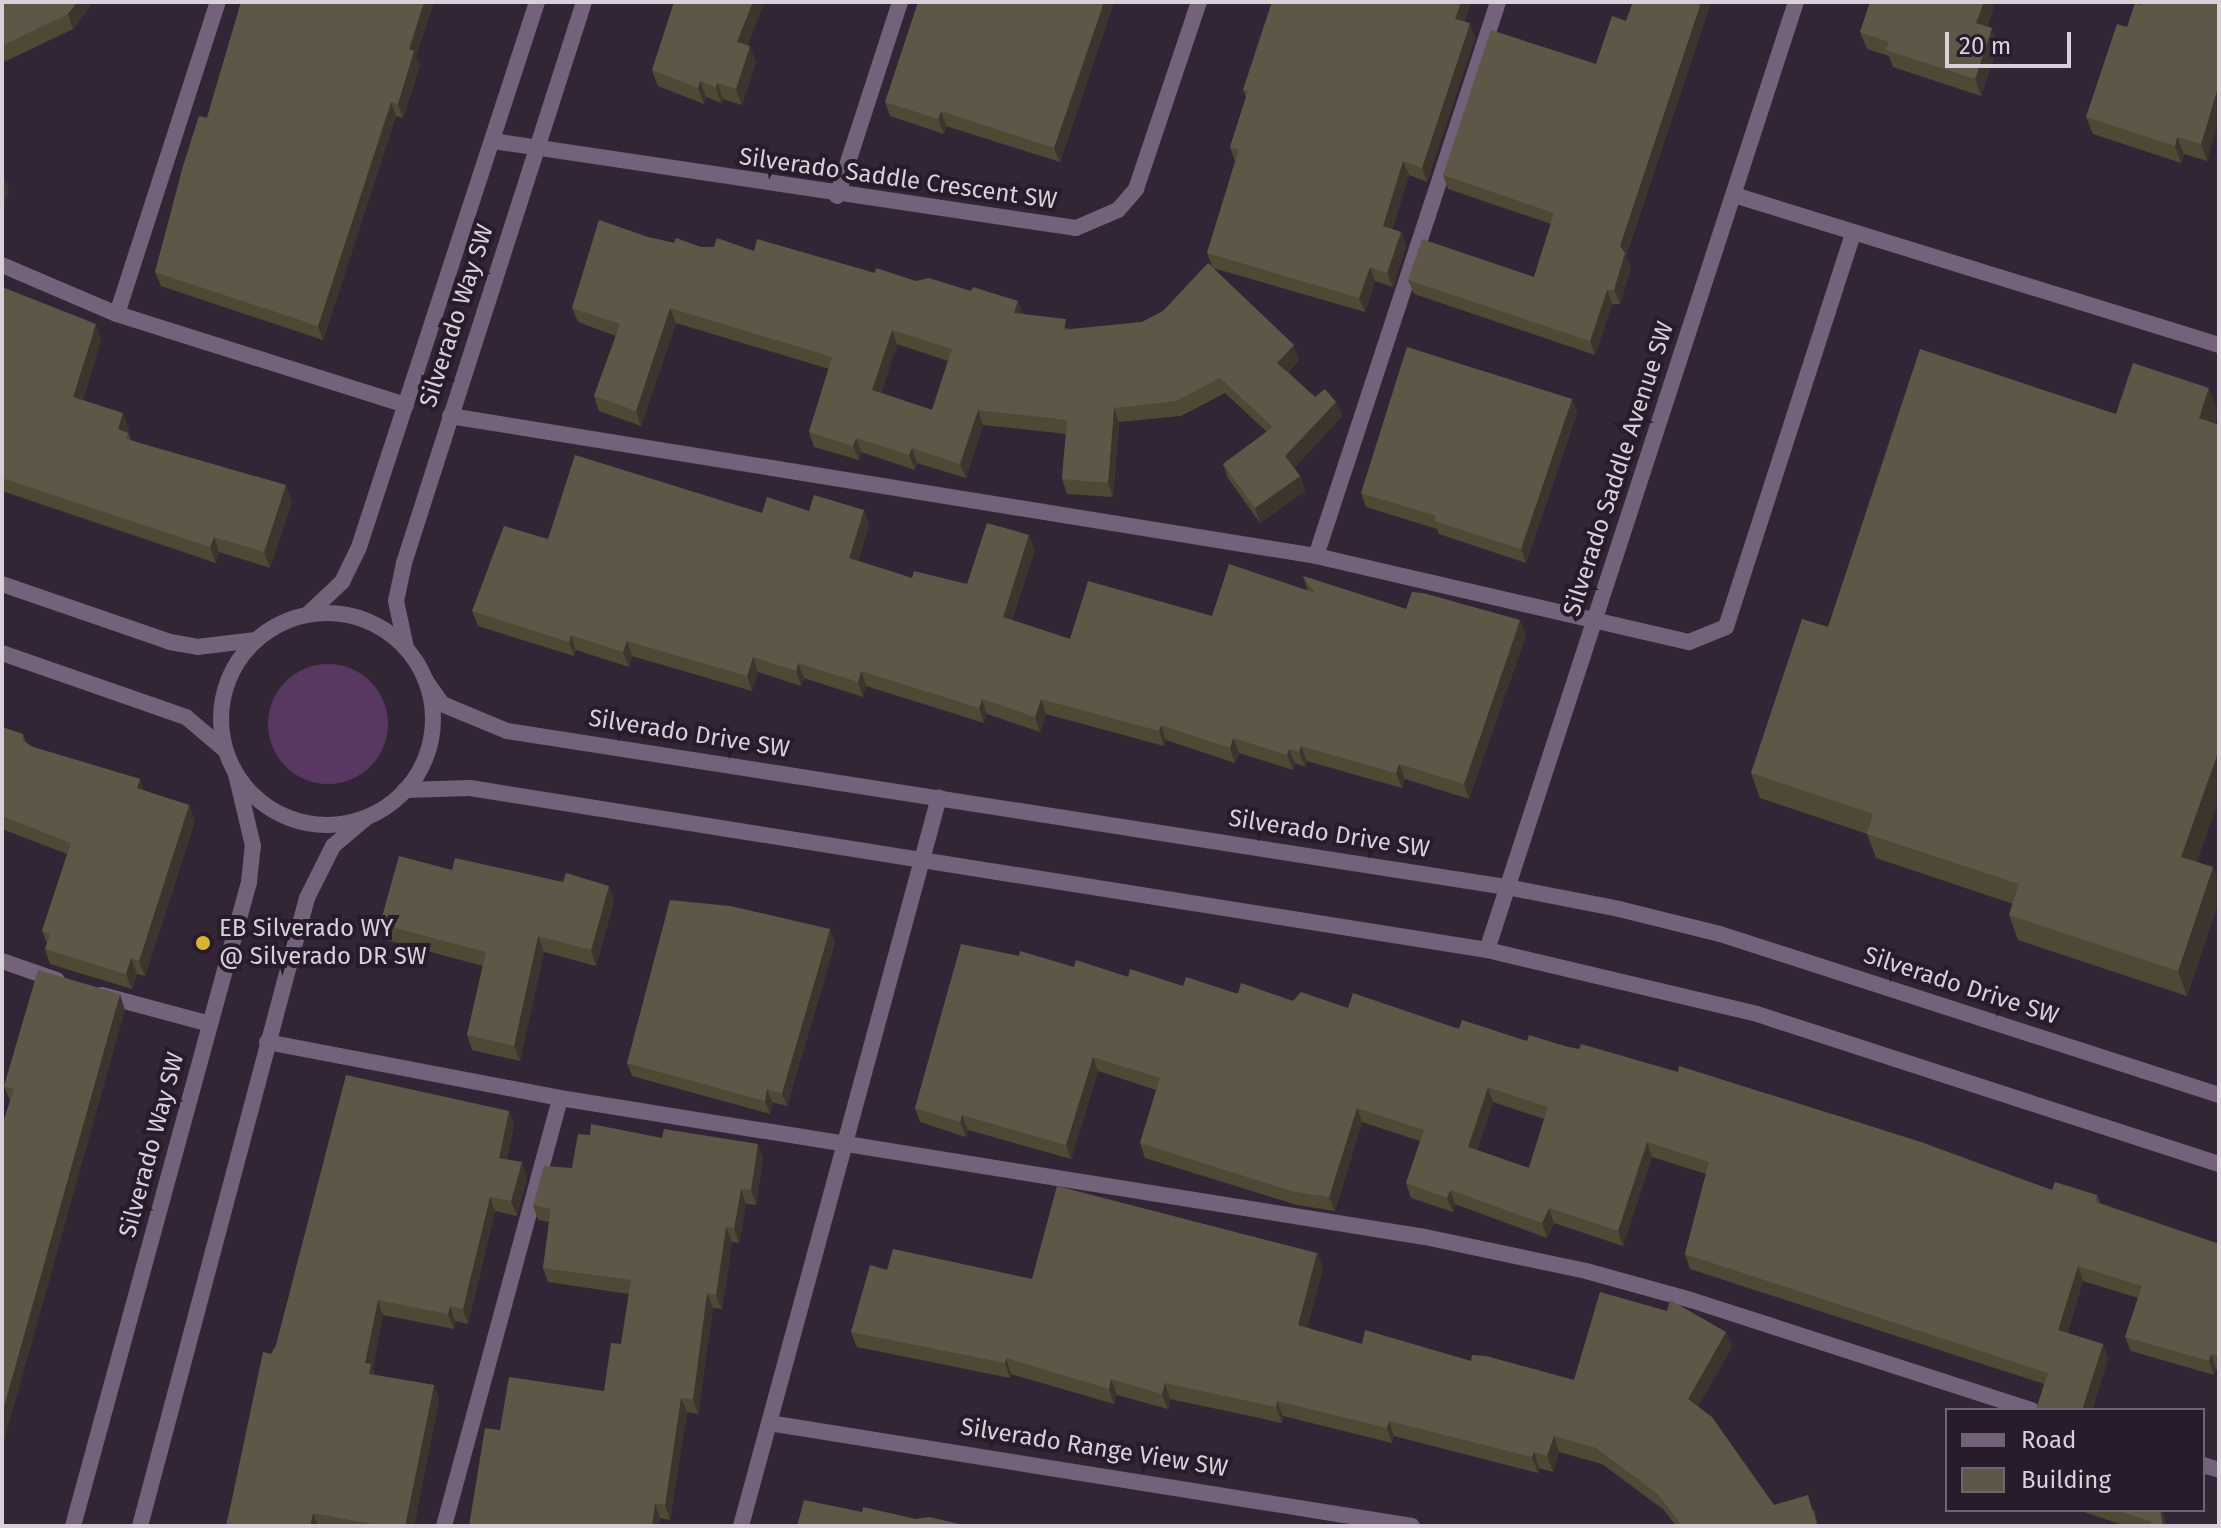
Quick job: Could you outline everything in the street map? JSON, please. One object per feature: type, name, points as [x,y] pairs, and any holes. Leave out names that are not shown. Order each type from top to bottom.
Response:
[{"type":"street","points":[[117,314],[218,2]]},
{"type":"street","name":"Silverado Way SW","points":[[308,614],[342,582],[359,547],[537,2]]},
{"type":"street","name":"Silverado Way SW","points":[[406,648],[396,601],[450,416],[584,2]]},
{"type":"street","points":[[837,196],[900,2]]},
{"type":"street","name":"Silverado Saddle Crescent SW","points":[[493,141],[1056,229],[1098,222],[1136,189],[1199,2]]},
{"type":"street","points":[[1316,556],[1498,2]]},
{"type":"street","name":"Silverado Saddle Avenue SW","points":[[1487,950],[1796,2]]},
{"type":"street","points":[[1734,195],[2219,345]]},
{"type":"street","points":[[450,416],[1316,556],[1596,617],[1689,642],[1726,627],[1853,234]]},
{"type":"street","points":[[2,265],[117,314],[406,405]]},
{"type":"street","points":[[2,584],[170,642],[197,647],[256,640]]},
{"type":"street","points":[[140,1526],[267,1042],[318,867],[333,846],[405,790],[430,742],[433,714],[426,681],[406,648],[362,618],[308,614],[275,626],[256,640],[228,679],[221,704],[225,750],[236,774],[257,799],[307,824],[366,818]]},
{"type":"street","points":[[2,653],[186,717],[225,750]]},
{"type":"street","name":"Silverado Drive SW","points":[[426,681],[442,704],[507,731],[1507,887],[1720,934],[2219,1095]]},
{"type":"street","name":"Silverado Way SW","points":[[73,1526],[249,882],[253,846],[236,774]]},
{"type":"street","points":[[405,790],[470,788],[1487,950],[1757,1014],[2219,1164]]},
{"type":"street","points":[[741,1526],[939,797]]},
{"type":"street","points":[[2,961],[82,988],[210,1024]]},
{"type":"street","points":[[267,1042],[560,1098],[1425,1237],[1586,1271],[2026,1408]]},
{"type":"street","points":[[444,1526],[560,1098]]},
{"type":"street","name":"Silverado Range View SW","points":[[769,1423],[1412,1526]]},
{"type":"shaded area","points":[[328,664],[351,668],[371,681],[384,701],[388,724],[384,747],[371,767],[351,780],[328,784],[305,780],[285,767],[272,747],[268,724],[272,701],[285,681],[305,668]]},
{"type":"building","points":[[2,2],[77,2],[68,14],[2,46]]},
{"type":"building","points":[[241,2],[424,2],[409,49],[414,51],[398,104],[391,102],[318,326],[155,272],[183,166],[199,116],[207,118]]},
{"type":"building","points":[[674,2],[753,2],[737,42],[750,46],[736,89],[700,81],[698,88],[652,70]]},
{"type":"building","points":[[918,2],[1104,2],[1054,148],[941,111],[938,119],[885,102]]},
{"type":"building","points":[[1272,2],[1461,2],[1455,19],[1470,23],[1422,168],[1403,161],[1383,226],[1401,232],[1387,273],[1370,267],[1359,298],[1207,253],[1239,150],[1230,147],[1248,91],[1243,90]]},
{"type":"building","points":[[1633,2],[1701,2],[1620,246],[1625,253],[1614,290],[1607,290],[1590,341],[1408,280],[1422,239],[1534,277],[1554,213],[1443,175],[1491,30],[1596,64],[1612,16],[1626,21]]},
{"type":"building","points":[[1870,2],[1984,2],[1976,23],[1992,28],[1975,79],[1886,50],[1889,42],[1860,32]]},
{"type":"building","points":[[2141,2],[2219,2],[2219,84],[2201,144],[2177,137],[2175,146],[2086,117],[2117,24],[2127,27],[2135,3],[2140,5]]},
{"type":"building","points":[[599,220],[674,243],[676,238],[701,247],[714,247],[717,238],[754,251],[757,239],[875,273],[876,268],[916,281],[929,278],[971,291],[973,287],[1018,301],[1014,313],[1066,319],[1064,330],[1142,322],[1163,311],[1208,263],[1294,345],[1277,363],[1315,397],[1325,389],[1336,402],[1285,456],[1300,476],[1255,508],[1223,464],[1273,427],[1220,378],[1176,401],[1114,408],[1108,483],[1062,479],[1067,420],[978,410],[960,464],[912,448],[909,455],[856,438],[853,446],[809,432],[832,357],[670,308],[636,411],[594,396],[620,324],[572,308]],"holes":[[[892,330],[952,349],[932,410],[872,390]]]},
{"type":"building","points":[[2,287],[96,324],[73,397],[123,413],[118,429],[128,433],[126,439],[286,485],[264,552],[214,537],[210,547],[2,478]]},
{"type":"building","points":[[1407,347],[1572,399],[1521,549],[1434,521],[1436,516],[1361,493]]},
{"type":"building","points":[[1920,349],[2116,414],[2133,363],[2209,388],[2199,418],[2219,425],[2219,750],[2181,857],[2213,867],[2178,971],[2009,915],[2019,884],[1867,834],[1873,814],[1751,773],[1802,619],[1828,627]]},
{"type":"building","points":[[575,455],[762,513],[767,497],[809,511],[814,495],[864,510],[849,558],[912,578],[914,571],[967,584],[987,523],[1029,535],[1003,617],[1070,639],[1088,581],[1212,616],[1229,564],[1315,593],[1303,576],[1406,609],[1412,592],[1423,593],[1520,620],[1464,784],[1399,764],[1396,773],[1301,746],[1299,752],[1289,749],[1287,755],[1233,738],[1230,748],[1161,725],[1159,731],[1041,699],[1035,717],[982,699],[979,708],[861,671],[858,682],[798,663],[796,671],[753,657],[747,676],[627,641],[623,652],[571,635],[569,642],[472,611],[504,526],[548,539]]},
{"type":"building","points":[[2,727],[23,734],[22,740],[33,747],[140,779],[137,788],[189,805],[139,961],[131,958],[126,974],[45,949],[50,934],[42,931],[71,843],[2,816]]},
{"type":"building","points":[[399,856],[452,870],[455,858],[563,882],[566,873],[609,886],[591,950],[538,936],[514,1046],[467,1035],[486,952],[380,924]]},
{"type":"building","points":[[670,900],[730,906],[830,929],[782,1093],[767,1089],[765,1101],[627,1063]]},
{"type":"building","points":[[961,944],[1019,956],[1020,951],[1074,967],[1076,960],[1128,977],[1130,969],[1183,986],[1186,977],[1238,994],[1241,983],[1293,1001],[1301,992],[1348,1008],[1353,993],[1459,1029],[1462,1020],[1527,1041],[1529,1035],[1579,1049],[1581,1044],[1678,1072],[1679,1066],[1921,1142],[2052,1190],[2055,1182],[2097,1195],[2095,1202],[2219,1244],[2219,1357],[2211,1354],[2209,1361],[2125,1337],[2142,1286],[2078,1266],[2058,1330],[2103,1344],[2083,1408],[2037,1408],[2048,1373],[1685,1254],[1709,1162],[1647,1142],[1618,1231],[1549,1208],[1542,1223],[1450,1190],[1447,1198],[1406,1183],[1424,1130],[1357,1108],[1329,1197],[1291,1191],[1140,1143],[1160,1078],[1093,1057],[1066,1145],[962,1115],[960,1122],[915,1108]],"holes":[[[1488,1087],[1548,1107],[1529,1168],[1468,1147]]]},
{"type":"building","points":[[38,970],[120,994],[2,1414],[2,1125],[14,1089],[4,1086]]},
{"type":"building","points":[[346,1075],[509,1111],[499,1158],[522,1162],[511,1201],[490,1197],[463,1309],[450,1306],[448,1314],[378,1300],[365,1363],[371,1364],[369,1374],[434,1385],[405,1526],[382,1526],[313,1513],[310,1526],[226,1526],[263,1352],[271,1354],[276,1345]]},
{"type":"building","points":[[591,1124],[662,1138],[664,1129],[758,1144],[751,1190],[741,1189],[734,1228],[726,1227],[716,1295],[707,1293],[693,1399],[681,1398],[665,1505],[655,1503],[652,1526],[469,1526],[485,1428],[500,1430],[509,1377],[604,1391],[611,1343],[621,1344],[631,1280],[543,1268],[551,1209],[533,1205],[544,1166],[572,1168],[578,1134],[590,1135]]},
{"type":"building","points":[[1057,1186],[1317,1253],[1298,1325],[1362,1344],[1365,1330],[1471,1361],[1472,1355],[1486,1356],[1574,1380],[1600,1292],[1667,1311],[1670,1300],[1726,1332],[1688,1399],[1712,1417],[1774,1505],[1808,1495],[1817,1526],[1682,1526],[1658,1494],[1596,1448],[1554,1436],[1547,1456],[1534,1452],[1532,1457],[1389,1421],[1387,1428],[1277,1401],[1276,1407],[1165,1383],[1162,1394],[1111,1379],[1109,1389],[1006,1358],[1005,1363],[851,1332],[870,1265],[887,1270],[893,1249],[1032,1279]]},
{"type":"building","points":[[804,1500],[862,1512],[863,1507],[916,1519],[929,1517],[968,1526],[797,1526]]},
{"type":"building","points":[[2122,1512],[2160,1512],[2163,1526],[2142,1526],[2153,1522]]},
{"type":"place","name":"EB Silverado WY @ Silverado DR SW","points":[[203,943]]}]
